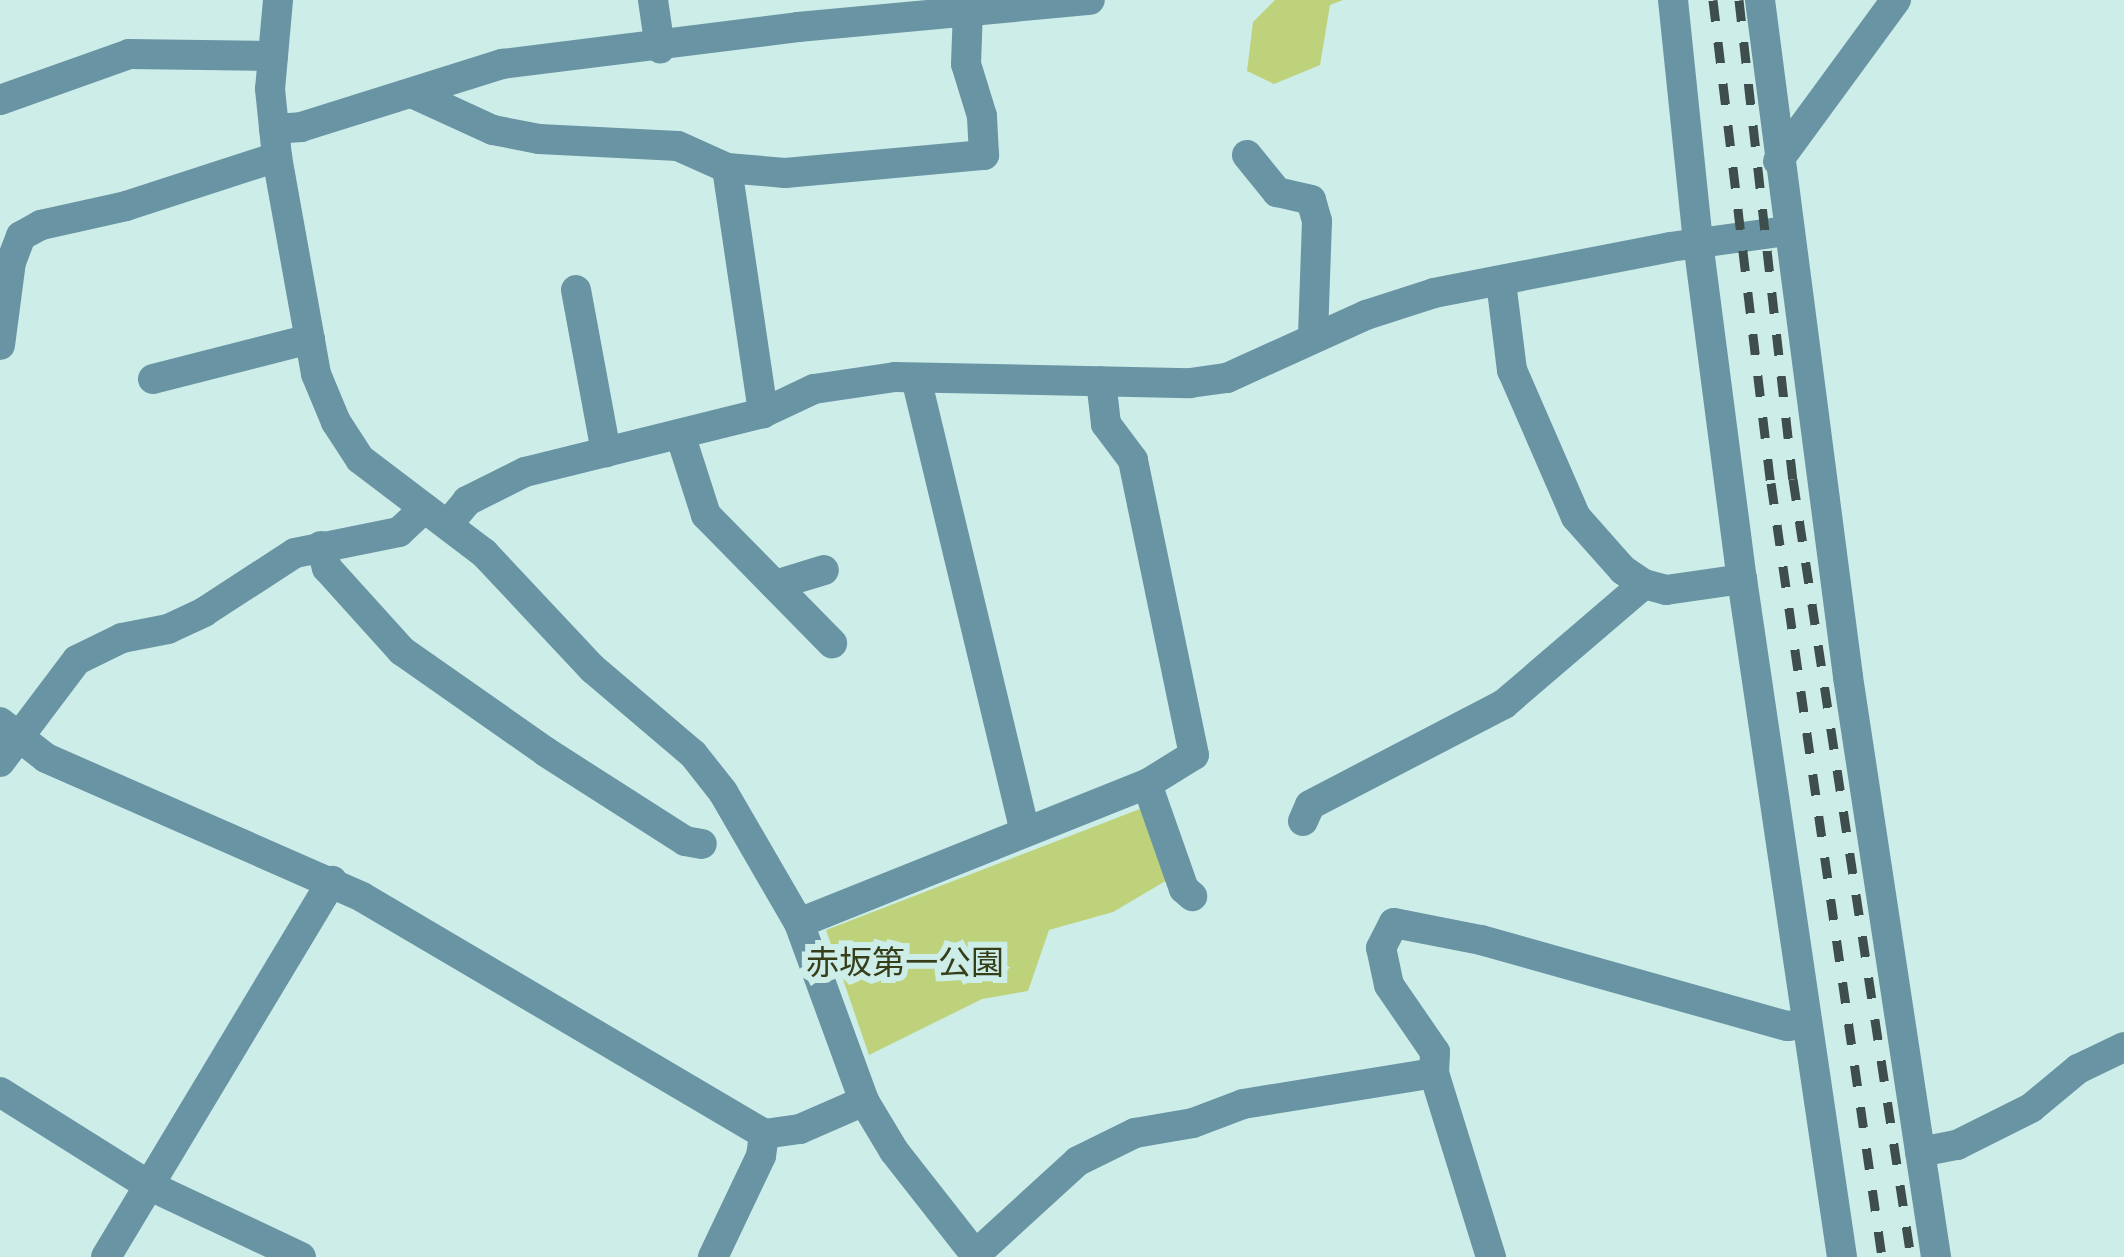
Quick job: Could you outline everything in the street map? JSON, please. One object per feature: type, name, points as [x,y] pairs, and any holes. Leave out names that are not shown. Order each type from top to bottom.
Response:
[{"type":"street","points":[[278,0],[273,56],[275,143],[316,374],[348,441],[382,479],[484,553],[593,670],[694,754],[723,792],[799,923],[864,1101],[894,1151],[976,1256],[1078,1161],[1135,1133],[1193,1123],[1243,1104],[1434,1073]]},
{"type":"street","points":[[653,0],[660,47]]},
{"type":"street","points":[[0,345],[3,291],[21,236],[41,225],[126,206],[275,143],[301,127],[502,64],[968,9],[1090,0]]},
{"type":"street","points":[[1673,0],[1697,242],[1742,579],[1842,1257]]},
{"type":"street","points":[[1760,0],[1787,231],[1936,1257]]},
{"type":"street","points":[[1778,161],[1896,0]]},
{"type":"street","points":[[412,93],[494,130],[539,139],[678,146],[727,168],[785,173],[984,155],[982,116],[966,64],[968,9]]},
{"type":"street","points":[[0,100],[130,54],[273,56]]},
{"type":"street","points":[[1247,155],[1277,192],[1311,200],[1317,221],[1313,338]]},
{"type":"street","points":[[727,168],[763,413]]},
{"type":"street","points":[[864,1101],[800,1129],[764,1134],[332,881],[5,741],[77,660],[122,638],[168,629],[204,613],[295,553],[399,532],[525,472],[763,413],[814,389],[916,378],[1227,379],[1313,338],[1435,293],[1697,242],[1787,231]]},
{"type":"street","points":[[1501,282],[1512,370],[1560,489],[1623,570],[1644,584],[1666,590],[1742,579]]},
{"type":"street","points":[[576,290],[606,452]]},
{"type":"street","points":[[153,379],[310,339]]},
{"type":"street","points":[[916,378],[1024,829]]},
{"type":"street","points":[[799,923],[1024,829],[1147,784],[1194,755],[1133,460],[1106,424],[1101,381]]},
{"type":"street","points":[[680,434],[706,515],[832,643]]},
{"type":"street","points":[[321,546],[327,568],[376,616],[402,651],[686,841],[702,844]]},
{"type":"street","points":[[775,585],[824,570]]},
{"type":"street","points":[[1303,820],[1310,806],[1504,704],[1644,584]]},
{"type":"street","points":[[1147,784],[1184,889],[1192,896]]},
{"type":"street","points":[[106,1257],[332,881]]},
{"type":"street","points":[[1491,1257],[1434,1073],[1435,1052],[1389,985],[1381,948],[1394,923],[1480,940],[1787,1026],[1808,1024]]},
{"type":"street","points":[[1920,1151],[1957,1145],[2031,1108],[2078,1070],[2124,1047]]},
{"type":"street","points":[[0,1091],[148,1184],[302,1257]]},
{"type":"street","points":[[713,1257],[761,1156],[764,1134]]},
{"type":"green space","points":[[1275,0],[1343,0],[1330,5],[1320,65],[1274,84],[1247,71],[1253,22]]},
{"type":"green space","name":"赤坂第一公園","points":[[1145,807],[1174,876],[1113,912],[1049,930],[1028,991],[982,999],[869,1055],[826,930]]},
{"type":"railway","points":[[1713,0],[1771,483],[1882,1257]]},
{"type":"railway","points":[[1739,0],[1793,479],[1911,1257]]}]
